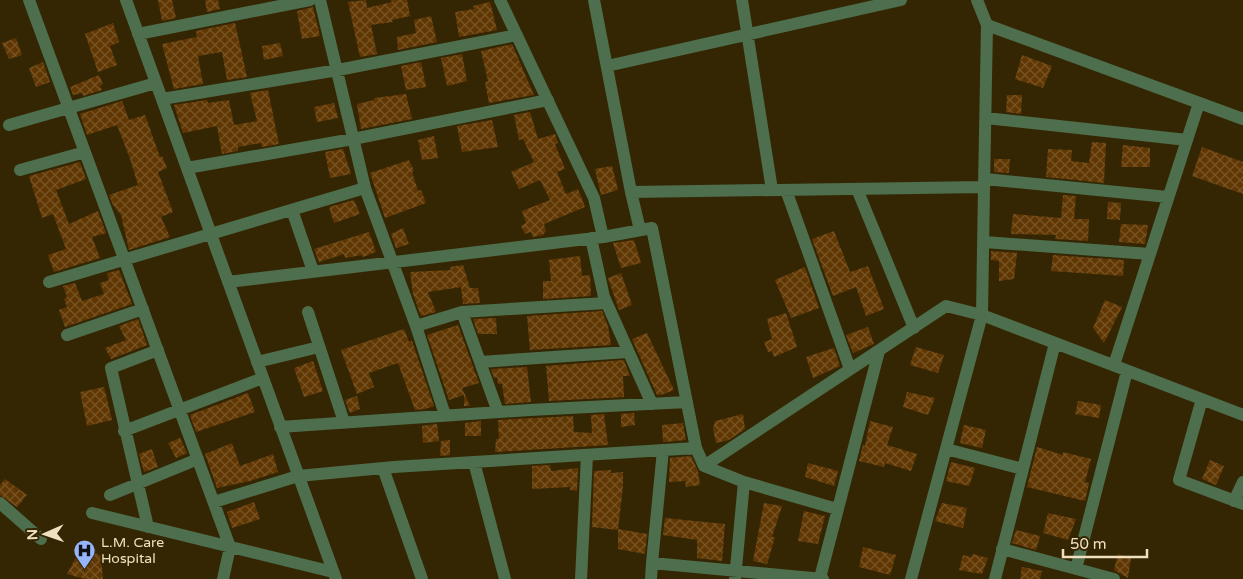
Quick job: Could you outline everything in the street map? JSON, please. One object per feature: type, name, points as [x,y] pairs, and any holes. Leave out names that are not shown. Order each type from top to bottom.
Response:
[{"type":"street","points":[[29,0],[230,547],[223,579]]},
{"type":"street","points":[[126,0],[334,575]]},
{"type":"street","points":[[138,34],[310,0]]},
{"type":"street","points":[[320,0],[365,188],[416,326],[445,415]]},
{"type":"street","points":[[500,0],[594,198],[597,238],[606,303],[652,404]]},
{"type":"street","points":[[594,0],[630,192],[640,230]]},
{"type":"street","points":[[742,0],[772,190]]},
{"type":"street","points":[[607,66],[901,0]]},
{"type":"street","points":[[911,579],[982,315],[987,25],[977,0]]},
{"type":"street","points":[[987,25],[1243,119]]},
{"type":"street","points":[[162,100],[338,70],[517,35]]},
{"type":"street","points":[[9,125],[68,110],[156,82]]},
{"type":"street","points":[[187,168],[353,139],[548,100]]},
{"type":"street","points":[[1114,365],[1199,103]]},
{"type":"street","points":[[986,118],[1187,140]]},
{"type":"street","points":[[20,170],[85,152]]},
{"type":"street","points":[[630,192],[857,189],[985,183],[1168,197]]},
{"type":"street","points":[[48,282],[365,188]]},
{"type":"street","points":[[857,189],[914,328]]},
{"type":"street","points":[[786,190],[850,370]]},
{"type":"street","points":[[292,210],[313,271]]},
{"type":"street","points":[[228,282],[597,238],[652,228],[696,448],[704,466],[744,482],[838,509]]},
{"type":"street","points":[[984,242],[1150,254]]},
{"type":"street","points":[[416,326],[462,312],[606,303]]},
{"type":"street","points":[[704,466],[946,306],[982,315],[1243,415]]},
{"type":"street","points":[[67,335],[143,310]]},
{"type":"street","points":[[308,312],[344,422]]},
{"type":"street","points":[[462,312],[498,412]]},
{"type":"street","points":[[995,579],[1055,343]]},
{"type":"street","points":[[257,362],[319,348]]},
{"type":"street","points":[[148,527],[139,484],[124,431],[111,368],[158,350]]},
{"type":"street","points":[[652,563],[735,574],[821,578],[879,351]]},
{"type":"street","points":[[480,362],[628,352]]},
{"type":"street","points":[[1076,569],[1127,371]]},
{"type":"street","points":[[124,431],[263,378]]},
{"type":"street","points":[[1202,399],[1179,480],[1238,503],[1243,482]]},
{"type":"street","points":[[280,427],[445,415],[687,402]]},
{"type":"street","points":[[214,502],[298,476],[383,468],[696,448]]},
{"type":"street","points":[[946,449],[1023,469]]},
{"type":"street","points":[[651,579],[663,450]]},
{"type":"street","points":[[581,579],[587,455]]},
{"type":"street","points":[[110,495],[198,459]]},
{"type":"street","points":[[474,462],[505,579]]},
{"type":"street","points":[[383,468],[422,579]]},
{"type":"street","points":[[735,574],[744,482]]},
{"type":"street","points":[[0,503],[42,539]]},
{"type":"street","points":[[92,514],[230,547],[334,575]]},
{"type":"street","points":[[1002,549],[1114,579]]},
{"type":"building","points":[[158,0],[172,0],[176,18],[162,21]]},
{"type":"building","points":[[205,0],[218,0],[220,9],[207,12]]},
{"type":"building","points":[[366,0],[367,8],[392,2],[391,0],[407,0],[410,16],[392,20],[393,22],[371,25],[377,54],[360,57],[348,2]]},
{"type":"building","points":[[490,2],[497,30],[459,37],[455,12],[474,9],[473,6]]},
{"type":"building","points":[[313,7],[320,36],[302,39],[297,11]]},
{"type":"building","points":[[431,16],[437,42],[398,50],[397,37],[416,33],[414,20]]},
{"type":"building","points":[[113,23],[119,42],[110,46],[117,65],[98,72],[85,34]]},
{"type":"building","points":[[235,23],[247,77],[227,80],[222,52],[198,56],[203,84],[174,89],[162,44],[197,37],[196,31]]},
{"type":"building","points":[[16,38],[22,55],[9,59],[2,43]]},
{"type":"building","points":[[280,43],[283,56],[264,60],[262,46]]},
{"type":"building","points":[[512,44],[534,95],[489,103],[485,82],[488,81],[481,51]]},
{"type":"building","points":[[462,54],[467,81],[447,86],[441,58]]},
{"type":"building","points":[[1022,55],[1052,66],[1043,88],[1015,79]]},
{"type":"building","points":[[43,62],[50,82],[36,87],[29,68]]},
{"type":"building","points":[[421,62],[426,87],[406,90],[401,66]]},
{"type":"building","points":[[99,75],[103,84],[100,86],[102,90],[83,96],[82,93],[73,95],[70,87]]},
{"type":"building","points":[[268,90],[279,144],[262,147],[261,143],[238,147],[238,151],[222,154],[217,126],[183,133],[174,105],[207,100],[208,103],[229,100],[234,125],[257,121],[250,93]]},
{"type":"building","points":[[406,94],[412,119],[361,129],[357,104],[374,100],[374,98]]},
{"type":"building","points":[[1007,95],[1022,95],[1021,114],[1006,112]]},
{"type":"building","points":[[122,101],[129,120],[145,115],[160,157],[162,156],[167,168],[158,172],[173,212],[161,217],[170,237],[129,250],[121,215],[113,205],[109,195],[138,185],[130,159],[117,125],[87,135],[80,114]]},
{"type":"building","points":[[334,103],[338,118],[317,122],[314,107]]},
{"type":"building","points":[[530,112],[538,139],[555,134],[558,143],[555,144],[565,169],[557,172],[566,194],[578,189],[585,207],[544,224],[546,231],[543,235],[533,237],[531,232],[525,234],[521,226],[526,223],[522,211],[550,200],[540,180],[519,189],[511,172],[534,162],[523,139],[519,140],[514,115]]},
{"type":"building","points":[[492,120],[498,147],[462,152],[457,126]]},
{"type":"building","points":[[434,136],[438,158],[422,160],[418,140]]},
{"type":"building","points":[[1092,142],[1106,143],[1104,183],[1046,177],[1048,149],[1072,150],[1071,161],[1089,163]]},
{"type":"building","points":[[1123,145],[1150,148],[1150,167],[1121,167]]},
{"type":"building","points":[[1202,147],[1243,162],[1243,194],[1192,176]]},
{"type":"building","points":[[343,149],[351,174],[330,178],[325,152]]},
{"type":"building","points":[[994,159],[1010,159],[1009,173],[994,172]]},
{"type":"building","points":[[409,160],[414,171],[412,172],[418,191],[421,190],[426,203],[385,218],[370,173]]},
{"type":"building","points":[[80,162],[86,179],[56,190],[69,224],[98,211],[106,233],[92,237],[100,258],[54,272],[48,255],[66,249],[53,214],[42,218],[29,176]]},
{"type":"building","points":[[612,166],[618,190],[601,195],[595,169]]},
{"type":"building","points":[[1063,195],[1076,196],[1074,219],[1089,219],[1088,241],[1055,239],[1056,235],[1011,234],[1013,214],[1061,218]]},
{"type":"building","points":[[354,200],[360,214],[334,223],[329,207]]},
{"type":"building","points":[[1108,202],[1121,203],[1120,220],[1107,219]]},
{"type":"building","points":[[1121,224],[1148,225],[1145,244],[1119,242]]},
{"type":"building","points":[[403,228],[409,244],[396,248],[391,234]]},
{"type":"building","points":[[834,231],[850,272],[868,266],[884,309],[866,316],[856,287],[833,296],[812,239]]},
{"type":"building","points":[[369,232],[376,252],[363,257],[362,255],[345,258],[344,254],[319,262],[314,249]]},
{"type":"building","points":[[634,240],[641,263],[621,268],[613,243]]},
{"type":"building","points":[[991,251],[1017,253],[1014,279],[999,281],[999,261],[991,260]]},
{"type":"building","points":[[1053,255],[1124,260],[1123,276],[1051,271]]},
{"type":"building","points":[[580,256],[582,276],[590,275],[591,296],[543,299],[543,281],[551,281],[549,260]]},
{"type":"building","points":[[463,265],[470,288],[478,288],[480,303],[463,304],[461,287],[428,292],[436,312],[421,316],[413,294],[410,272],[451,270],[450,267]]},
{"type":"building","points":[[805,267],[819,308],[791,318],[775,280]]},
{"type":"building","points":[[119,270],[132,304],[65,327],[59,310],[67,307],[64,299],[67,297],[63,286],[75,283],[82,301],[104,294],[100,283],[109,280],[107,273]]},
{"type":"building","points":[[621,273],[632,305],[619,310],[608,278]]},
{"type":"building","points":[[1105,300],[1122,307],[1104,343],[1093,328]]},
{"type":"building","points":[[602,311],[608,326],[611,345],[530,350],[527,316]]},
{"type":"building","points":[[786,313],[797,347],[774,357],[772,351],[768,352],[764,342],[772,339],[767,319]]},
{"type":"building","points":[[496,318],[497,334],[478,334],[473,319]]},
{"type":"building","points":[[138,319],[147,345],[111,359],[105,348],[126,340],[119,326]]},
{"type":"building","points":[[458,325],[479,383],[462,388],[470,406],[464,406],[464,395],[449,400],[427,335]]},
{"type":"building","points":[[868,327],[874,344],[853,353],[846,335]]},
{"type":"building","points":[[404,329],[409,342],[412,341],[434,406],[425,409],[415,410],[398,363],[369,373],[374,387],[357,394],[341,350]]},
{"type":"building","points":[[647,333],[674,390],[661,395],[657,395],[632,339]]},
{"type":"building","points":[[916,347],[944,355],[938,373],[910,365]]},
{"type":"building","points":[[834,348],[840,366],[813,378],[806,357]]},
{"type":"building","points":[[624,360],[630,376],[623,376],[624,397],[549,401],[546,366]]},
{"type":"building","points":[[313,361],[323,391],[304,397],[294,368]]},
{"type":"building","points":[[527,367],[531,402],[505,404],[502,384],[498,384],[497,377],[494,378],[491,369]]},
{"type":"building","points":[[104,387],[112,420],[87,426],[80,392]]},
{"type":"building","points":[[907,392],[935,398],[928,415],[903,407]]},
{"type":"building","points":[[248,393],[255,412],[196,432],[190,415]]},
{"type":"building","points":[[357,396],[360,409],[350,413],[345,400]]},
{"type":"building","points":[[1078,401],[1101,405],[1099,418],[1075,414]]},
{"type":"building","points":[[634,413],[635,425],[621,427],[621,414]]},
{"type":"building","points":[[604,414],[608,445],[495,452],[496,439],[499,439],[498,420],[573,416],[574,432],[592,433],[591,415]]},
{"type":"building","points":[[743,414],[745,429],[729,440],[716,443],[713,429],[715,421]]},
{"type":"building","points":[[481,421],[481,436],[465,436],[465,423]]},
{"type":"building","points":[[870,421],[893,427],[887,445],[917,454],[911,471],[885,463],[884,467],[859,461],[863,445],[865,446]]},
{"type":"building","points":[[683,423],[686,440],[663,442],[662,425]]},
{"type":"building","points":[[437,424],[439,441],[423,443],[422,426]]},
{"type":"building","points":[[964,425],[986,430],[982,448],[960,443]]},
{"type":"building","points":[[180,438],[187,453],[176,458],[168,443]]},
{"type":"building","points":[[450,440],[450,455],[440,456],[441,441]]},
{"type":"building","points":[[232,443],[240,466],[273,454],[278,472],[250,481],[217,488],[205,454]]},
{"type":"building","points":[[1037,447],[1063,455],[1063,452],[1091,459],[1085,482],[1089,483],[1085,501],[1027,487]]},
{"type":"building","points":[[152,449],[158,467],[144,472],[139,454]]},
{"type":"building","points":[[691,456],[698,471],[700,485],[686,487],[685,481],[669,482],[670,458]]},
{"type":"building","points":[[1210,460],[1224,466],[1216,485],[1202,479]]},
{"type":"building","points":[[951,462],[975,468],[969,486],[946,481]]},
{"type":"building","points":[[808,463],[838,471],[834,486],[805,477]]},
{"type":"building","points":[[550,465],[551,471],[578,468],[577,491],[570,490],[570,487],[532,489],[532,466]]},
{"type":"building","points":[[611,470],[611,473],[623,472],[618,530],[592,527],[594,471]]},
{"type":"building","points":[[5,479],[27,495],[17,507],[0,495],[0,485]]},
{"type":"building","points":[[254,502],[260,519],[232,528],[227,512]]},
{"type":"building","points":[[764,503],[782,506],[772,537],[775,537],[767,564],[753,561]]},
{"type":"building","points":[[942,503],[967,508],[963,528],[935,521]]},
{"type":"building","points":[[804,511],[825,516],[818,544],[798,541]]},
{"type":"building","points":[[1048,513],[1076,519],[1068,540],[1043,533]]},
{"type":"building","points":[[665,518],[725,524],[722,561],[697,558],[697,540],[663,535]]},
{"type":"building","points":[[618,529],[647,534],[645,554],[618,549]]},
{"type":"building","points":[[1016,530],[1040,536],[1036,550],[1012,543]]},
{"type":"building","points":[[82,546],[101,556],[103,579],[85,579],[67,574]]},
{"type":"building","points":[[863,547],[896,555],[890,575],[859,567]]},
{"type":"building","points":[[973,554],[988,558],[982,574],[959,570],[963,555],[971,557]]},
{"type":"building","points":[[1118,554],[1131,558],[1128,578],[1114,570]]},
{"type":"building","points":[[1022,567],[1042,571],[1040,579],[1020,579]]},
{"type":"place","name":"L.M. Care Hospital","points":[[85,569]]}]
